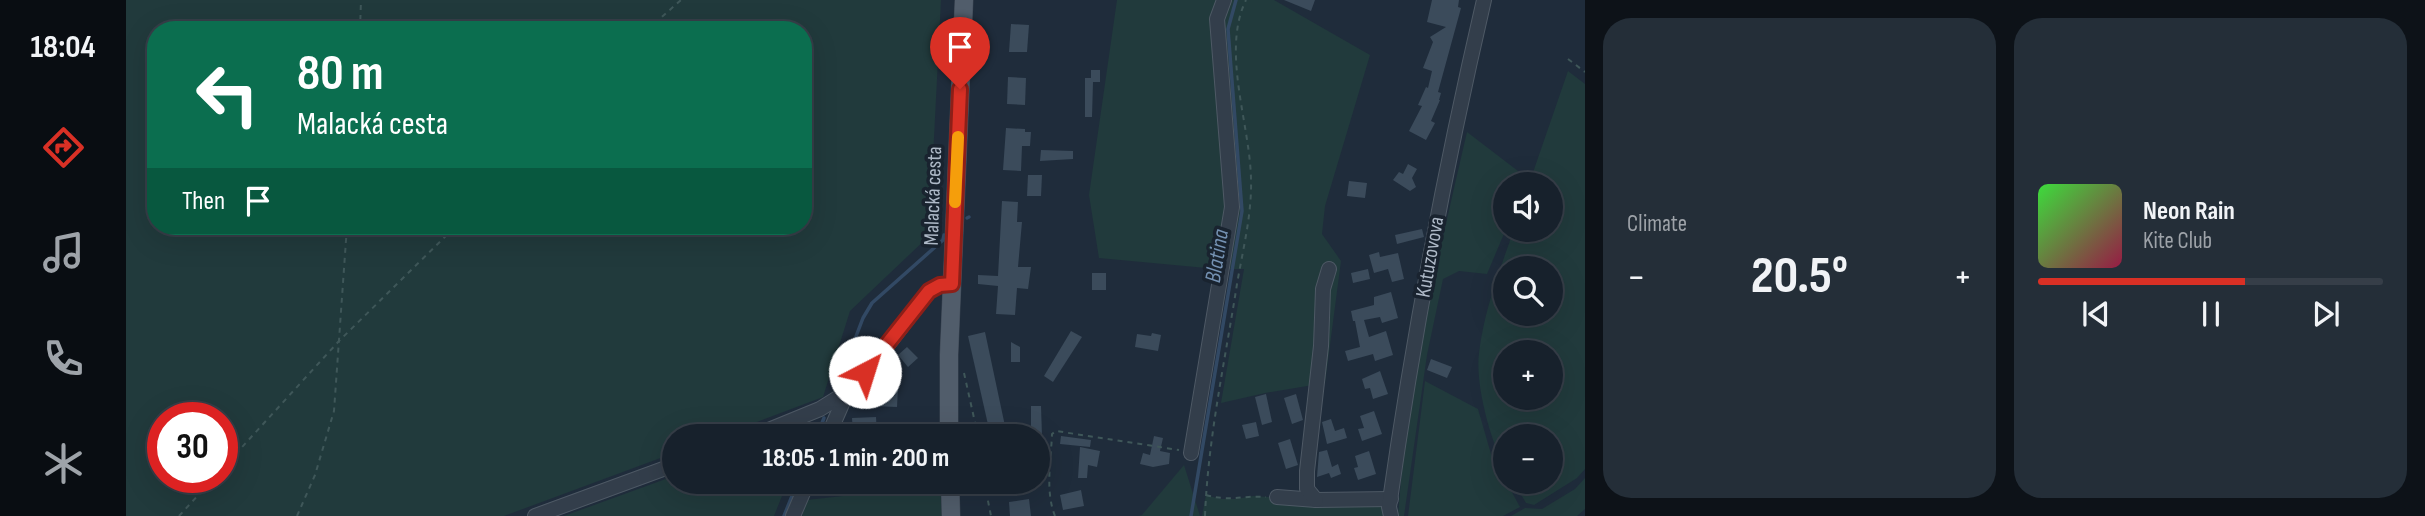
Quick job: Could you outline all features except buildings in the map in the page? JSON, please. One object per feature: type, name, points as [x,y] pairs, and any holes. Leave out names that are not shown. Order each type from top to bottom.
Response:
[{"type":"main road","name":"Malacká cesta","points":[[949,424],[952,284],[964,0]]},
{"type":"main road","points":[[950,494],[951,516]]},
{"type":"street","points":[[1191,453],[1232,207],[1217,19],[1224,0]]},
{"type":"street","name":"Kutuzovova","points":[[1391,516],[1405,400],[1435,226],[1484,0]]},
{"type":"street","points":[[1316,500],[1307,489],[1307,471],[1321,345],[1323,289],[1329,269]]},
{"type":"street","points":[[783,424],[820,409],[844,394],[889,343],[929,291],[940,285],[952,284]]},
{"type":"street","points":[[833,424],[844,394]]},
{"type":"street","points":[[535,516],[662,469]]},
{"type":"street","points":[[793,516],[802,494]]},
{"type":"street","points":[[1277,497],[1316,500],[1391,499]]},
{"type":"path","points":[[360,21],[361,0]]},
{"type":"path","points":[[657,21],[681,0]]},
{"type":"path","points":[[1568,60],[1585,72]]},
{"type":"path","points":[[296,516],[315,475],[334,411],[346,235]]},
{"type":"path","points":[[238,451],[339,341],[447,235]]},
{"type":"path","points":[[964,372],[975,424]]},
{"type":"path","points":[[1055,516],[1051,504],[1050,474],[1052,434],[1056,430],[1191,453]]},
{"type":"path","points":[[179,516],[200,493]]},
{"type":"path","points":[[987,494],[991,516]]},
{"type":"path","points":[[1206,495],[1220,499],[1277,497]]},
{"type":"green space","points":[[126,0],[941,0],[929,236],[850,311],[823,397],[752,424],[662,424],[662,457],[504,516],[126,516]]},
{"type":"green space","points":[[1117,0],[1274,0],[1370,55],[1325,206],[1322,234],[1341,261],[1325,383],[1221,403],[1244,269],[1099,258],[1089,195]]},
{"type":"green space","points":[[1568,71],[1585,84],[1585,469],[1563,487],[1563,424],[1493,424],[1493,439],[1485,412],[1478,365],[1481,337],[1493,292],[1493,326],[1563,326],[1563,256],[1505,256],[1509,242],[1563,242],[1563,172],[1533,172]]},
{"type":"green space","points":[[1467,132],[1518,172],[1493,172],[1493,242],[1501,242],[1487,274],[1459,271],[1443,279],[1427,355],[1404,516],[1398,516],[1408,419],[1435,275]]},
{"type":"green space","points":[[1425,381],[1478,409],[1493,458],[1493,494],[1513,494],[1520,507],[1503,516],[1408,516]]},
{"type":"green space","points":[[1184,465],[1200,516],[1138,516],[1142,515]]},
{"type":"green space","points":[[1585,478],[1585,509],[1577,516],[1511,516],[1525,508],[1542,509],[1575,489]]},
{"type":"green space","points":[[662,480],[662,494],[783,494],[774,516],[564,516]]},
{"type":"green space","points":[[861,494],[942,494],[943,516],[802,516],[807,500]]},
{"type":"green space","points":[[1521,494],[1552,494],[1534,505],[1526,503]]},
{"type":"green space","points":[[1206,495],[1220,499],[1253,496],[1316,500],[1386,499],[1385,516],[1202,516]]},
{"type":"waterway","name":"Blatina","points":[[1191,516],[1242,211],[1228,29],[1236,0]]},
{"type":"waterway","points":[[839,381],[863,318],[872,303],[943,240],[944,235]]},
{"type":"waterway","points":[[822,424],[824,418]]},
{"type":"waterway","points":[[784,516],[793,494]]},
{"type":"slow traffic","points":[[955,202],[958,137]]},
{"type":"route","points":[[865,372],[929,291],[940,285],[952,284],[960,89]]}]
